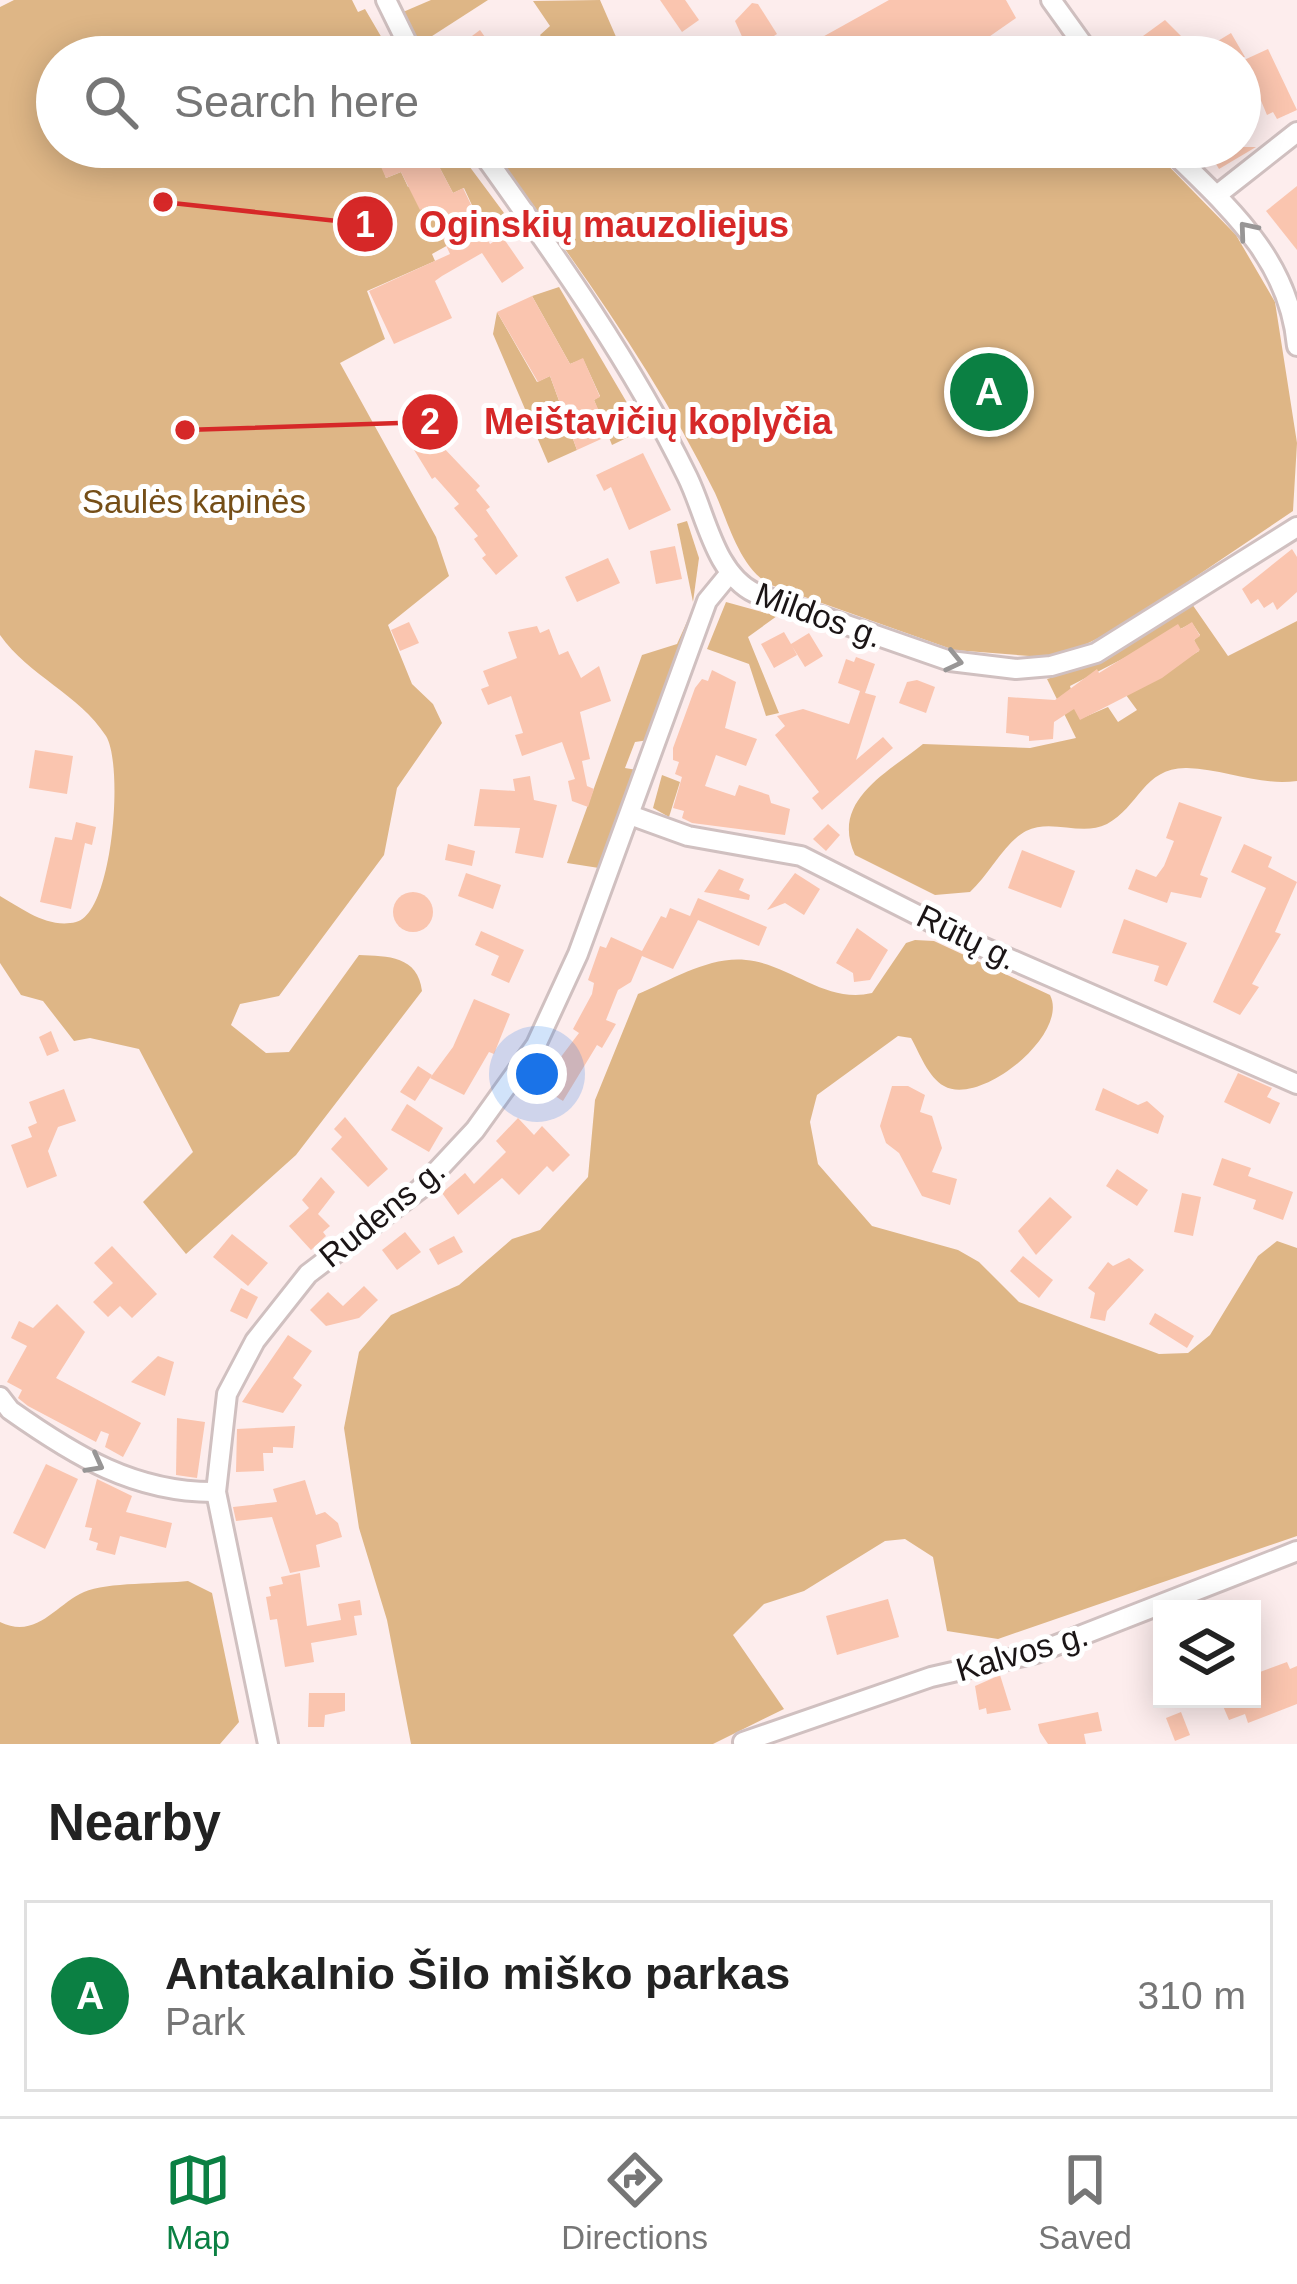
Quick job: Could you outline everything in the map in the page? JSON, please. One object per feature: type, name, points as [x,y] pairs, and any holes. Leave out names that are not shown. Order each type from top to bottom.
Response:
[{"type":"street","points":[[386,0],[404,36]]},
{"type":"street","points":[[1052,0],[1077,36]]},
{"type":"street","points":[[1261,160],[1297,132]]},
{"type":"street","name":"Mildos g.","points":[[493,168],[572,277],[685,470],[730,573],[754,593],[925,654],[1016,669],[1096,653],[1297,527]]},
{"type":"street","points":[[1189,168],[1217,195],[1278,271],[1297,346]]},
{"type":"street","points":[[1217,195],[1251,168]]},
{"type":"street","name":"Rudens g.","points":[[268,1744],[216,1492],[221,1418],[244,1358],[308,1274],[420,1189],[513,1082],[576,959],[707,601],[730,573]]},
{"type":"street","name":"Rūtų g.","points":[[630,815],[688,836],[801,856],[971,942],[1297,1084]]},
{"type":"street","points":[[0,1397],[10,1410],[96,1466],[172,1491],[216,1492]]},
{"type":"street","name":"Kalvos g.","points":[[743,1742],[908,1684],[1058,1645],[1297,1552]]},
{"type":"green space","name":"Saulės kapinės","points":[[14,0],[352,0],[358,12],[365,9],[381,36],[36,36],[36,168],[383,168],[386,178],[401,172],[408,187],[413,185],[421,209],[428,206],[450,244],[432,254],[435,261],[367,291],[385,339],[340,363],[436,537],[449,576],[388,625],[412,684],[433,704],[442,723],[397,788],[384,855],[279,996],[240,1004],[231,1025],[266,1053],[289,1052],[359,955],[408,964],[422,991],[296,1155],[186,1254],[143,1202],[193,1152],[139,1049],[90,1038],[74,1041],[43,1001],[21,995],[0,963],[0,896],[56,923],[76,922],[89,913],[99,894],[112,837],[114,776],[106,736],[95,721],[0,635],[0,7]]},
{"type":"green space","points":[[431,0],[488,0],[432,36],[415,36],[403,12]]},
{"type":"green space","points":[[600,0],[616,36],[541,36],[550,26],[533,1]]},
{"type":"green space","points":[[440,168],[471,168],[504,213],[483,229],[464,188],[453,193]]},
{"type":"green space","points":[[505,168],[1171,168],[1236,235],[1275,302],[1297,443],[1293,511],[1121,627],[1076,649],[1043,657],[954,650],[760,578],[743,557],[715,493],[639,358]]},
{"type":"green space","points":[[559,287],[643,430],[612,445],[594,400],[600,396],[583,359],[570,364],[532,296]]},
{"type":"green space","points":[[497,312],[537,382],[550,376],[577,450],[548,463],[493,334]]},
{"type":"green space","points":[[687,521],[699,558],[693,602],[677,524]]},
{"type":"green space","points":[[726,602],[777,616],[748,637],[779,713],[766,716],[749,664],[707,649]]},
{"type":"green space","points":[[1192,604],[1228,656],[1297,621],[1297,781],[1173,769],[1151,781],[1107,824],[1026,831],[970,892],[935,895],[855,855],[849,836],[856,804],[894,766],[923,744],[1030,748],[1076,738],[1047,679],[1105,661]],"holes":[[[1192,623],[1200,635],[1194,640],[1199,651],[1126,695],[1137,710],[1118,722],[1108,707],[1080,719],[1070,686]]]},
{"type":"green space","points":[[690,615],[649,740],[635,742],[625,768],[637,770],[599,868],[567,863],[642,655],[677,644]]},
{"type":"green space","points":[[662,775],[680,782],[669,817],[653,808]]},
{"type":"green space","points":[[934,941],[1050,995],[1053,1011],[1047,1029],[999,1077],[960,1090],[938,1082],[911,1038],[898,1036],[817,1095],[810,1122],[818,1164],[872,1226],[958,1250],[979,1262],[1019,1302],[1159,1354],[1188,1353],[1210,1335],[1258,1256],[1277,1241],[1297,1248],[1297,1536],[998,1639],[947,1631],[933,1557],[905,1539],[885,1541],[804,1591],[764,1604],[733,1635],[784,1709],[713,1744],[411,1744],[387,1620],[359,1528],[344,1428],[359,1352],[391,1315],[459,1285],[512,1239],[540,1230],[588,1177],[595,1100],[638,994],[691,970],[732,960],[762,963],[839,993],[872,993],[906,943]]},
{"type":"green space","points":[[188,1581],[212,1593],[239,1722],[220,1744],[0,1744],[0,1622],[35,1624],[94,1589]]},
{"type":"building","points":[[660,0],[685,0],[699,20],[682,32]]},
{"type":"building","points":[[889,0],[1006,0],[1016,18],[990,36],[824,36]]},
{"type":"building","points":[[752,3],[758,4],[777,34],[742,36],[735,21]]},
{"type":"building","points":[[1165,20],[1181,36],[1143,36]]},
{"type":"building","points":[[1268,49],[1297,110],[1277,119],[1273,112],[1267,115],[1261,101],[1261,52]]},
{"type":"building","points":[[381,168],[440,168],[453,193],[463,188],[490,244],[502,236],[524,268],[502,283],[482,253],[442,276],[435,281],[452,318],[394,344],[369,291],[450,254],[428,206],[420,210],[401,172],[386,178]]},
{"type":"building","points":[[1297,186],[1297,250],[1266,211]]},
{"type":"building","points":[[532,296],[570,364],[583,358],[600,397],[594,400],[610,435],[577,450],[550,376],[538,382],[497,312]]},
{"type":"building","points":[[433,427],[445,442],[441,445],[480,486],[476,490],[490,507],[486,510],[518,556],[496,575],[482,558],[486,555],[474,539],[478,536],[454,508],[459,504],[432,479],[411,445]]},
{"type":"building","points":[[643,453],[671,510],[629,530],[611,487],[604,491],[596,475]]},
{"type":"building","points":[[675,546],[682,579],[656,584],[650,551]]},
{"type":"building","points":[[1292,549],[1297,557],[1297,592],[1277,610],[1273,602],[1264,608],[1258,599],[1251,604],[1242,589]]},
{"type":"building","points":[[608,558],[620,583],[577,602],[565,577]]},
{"type":"building","points":[[409,622],[419,643],[400,651],[391,630]]},
{"type":"building","points":[[1192,622],[1200,636],[1194,640],[1200,650],[1162,678],[1080,720],[1074,709],[1054,722],[1053,739],[1029,741],[1029,736],[1006,733],[1008,697],[1055,700],[1097,669],[1099,673],[1178,624],[1181,629]]},
{"type":"building","points":[[537,626],[540,633],[549,629],[559,655],[568,651],[581,678],[599,666],[611,701],[580,712],[590,759],[582,761],[587,786],[594,789],[588,807],[572,801],[568,781],[575,779],[562,742],[522,756],[515,735],[523,733],[511,696],[488,705],[481,689],[489,686],[483,671],[517,658],[508,632]]},
{"type":"building","points":[[784,632],[791,644],[809,633],[823,656],[805,667],[792,646],[797,655],[774,668],[761,644]]},
{"type":"building","points":[[856,657],[875,664],[865,693],[876,696],[856,760],[883,737],[893,748],[822,810],[812,798],[819,792],[775,735],[785,726],[777,716],[803,709],[849,724],[860,691],[838,683],[846,659],[854,662]]},
{"type":"building","points":[[712,670],[736,682],[725,728],[757,739],[746,766],[716,755],[705,786],[735,796],[739,785],[769,795],[771,803],[790,809],[785,835],[692,823],[682,818],[684,811],[673,808],[682,777],[675,774],[679,762],[673,760],[673,748],[695,688],[702,679],[708,681]]},
{"type":"building","points":[[917,680],[935,687],[926,713],[899,703],[907,682]]},
{"type":"building","points":[[35,750],[73,756],[67,794],[29,788]]},
{"type":"building","points":[[530,776],[534,800],[557,805],[543,858],[515,853],[520,828],[474,826],[480,789],[515,791],[513,779]]},
{"type":"building","points":[[1179,802],[1222,817],[1200,875],[1208,878],[1201,898],[1171,892],[1167,903],[1128,889],[1136,869],[1156,877],[1164,866],[1174,841],[1166,838]]},
{"type":"building","points":[[76,822],[96,827],[92,845],[85,843],[71,909],[40,902],[55,837],[72,840]]},
{"type":"building","points":[[828,824],[840,835],[826,851],[813,839]]},
{"type":"building","points":[[448,844],[475,851],[472,866],[445,860]]},
{"type":"building","points":[[1244,844],[1272,857],[1268,867],[1297,882],[1275,932],[1281,934],[1252,984],[1259,987],[1240,1015],[1213,1002],[1266,888],[1231,872]]},
{"type":"building","points":[[1022,850],[1075,871],[1061,908],[1008,888]]},
{"type":"building","points":[[719,869],[744,879],[739,890],[750,895],[749,900],[704,892]]},
{"type":"building","points":[[466,873],[501,885],[493,909],[458,896]]},
{"type":"building","points":[[795,873],[820,889],[804,915],[785,903],[767,910]]},
{"type":"building","points":[[413,892],[427,898],[433,912],[427,926],[413,932],[399,926],[393,912],[399,898]]},
{"type":"building","points":[[698,898],[767,927],[759,946],[698,920],[673,969],[642,956],[631,982],[618,990],[606,1020],[616,1024],[602,1048],[597,1045],[563,1101],[545,1090],[553,1078],[548,1074],[579,1033],[573,1029],[592,994],[594,983],[588,980],[600,946],[606,948],[611,937],[642,951],[661,916],[666,918],[670,908],[690,916]]},
{"type":"building","points":[[1124,919],[1187,943],[1167,986],[1154,981],[1159,966],[1112,953]]},
{"type":"building","points":[[857,928],[888,950],[870,980],[854,982],[853,973],[836,963]]},
{"type":"building","points":[[481,931],[524,950],[509,983],[491,975],[499,956],[475,945]]},
{"type":"building","points":[[474,999],[510,1014],[494,1054],[489,1052],[464,1095],[430,1078],[453,1047]]},
{"type":"building","points":[[51,1031],[59,1051],[47,1056],[39,1037]]},
{"type":"building","points":[[418,1066],[432,1075],[415,1101],[400,1092]]},
{"type":"building","points":[[1238,1073],[1272,1088],[1267,1097],[1280,1103],[1270,1124],[1224,1102]]},
{"type":"building","points":[[892,1086],[908,1086],[925,1095],[920,1112],[932,1116],[942,1148],[932,1172],[957,1179],[950,1205],[922,1196],[899,1153],[886,1143],[880,1126]]},
{"type":"building","points":[[1103,1088],[1138,1105],[1147,1101],[1164,1116],[1158,1134],[1095,1110]]},
{"type":"building","points":[[64,1089],[76,1121],[58,1127],[48,1151],[57,1176],[27,1188],[11,1145],[32,1137],[28,1127],[37,1123],[29,1102]]},
{"type":"building","points":[[407,1104],[443,1128],[429,1152],[391,1130]]},
{"type":"building","points":[[345,1117],[388,1169],[368,1187],[331,1149],[342,1137],[334,1129]]},
{"type":"building","points":[[518,1118],[534,1135],[542,1126],[570,1155],[553,1172],[547,1166],[519,1195],[502,1178],[458,1215],[442,1193],[465,1173],[474,1184],[506,1152],[496,1141]]},
{"type":"building","points":[[1222,1158],[1251,1168],[1248,1176],[1293,1192],[1283,1220],[1253,1209],[1256,1200],[1213,1185]]},
{"type":"building","points":[[1117,1169],[1148,1190],[1137,1206],[1106,1186]]},
{"type":"building","points":[[321,1177],[335,1192],[318,1214],[330,1226],[323,1232],[326,1236],[311,1250],[289,1226],[309,1208],[302,1200]]},
{"type":"building","points":[[1182,1193],[1201,1197],[1193,1236],[1174,1232]]},
{"type":"building","points":[[1050,1197],[1072,1217],[1036,1255],[1018,1231]]},
{"type":"building","points":[[405,1232],[421,1252],[397,1270],[382,1250]]},
{"type":"building","points":[[232,1234],[268,1263],[248,1286],[213,1257]]},
{"type":"building","points":[[454,1236],[463,1252],[438,1265],[429,1249]]},
{"type":"building","points":[[112,1246],[157,1294],[132,1318],[120,1306],[108,1317],[93,1302],[113,1283],[94,1263]]},
{"type":"building","points":[[1023,1256],[1053,1280],[1039,1298],[1010,1271]]},
{"type":"building","points":[[1129,1258],[1144,1270],[1107,1311],[1105,1321],[1090,1318],[1095,1293],[1088,1288],[1108,1262],[1113,1266]]},
{"type":"building","points":[[364,1286],[378,1300],[359,1318],[326,1326],[310,1310],[328,1292],[343,1306]]},
{"type":"building","points":[[241,1288],[258,1297],[247,1319],[230,1311]]},
{"type":"building","points":[[57,1304],[85,1332],[56,1378],[141,1423],[123,1457],[105,1447],[109,1434],[101,1431],[96,1442],[28,1406],[18,1398],[22,1390],[7,1382],[27,1346],[11,1338],[19,1321],[33,1328]]},
{"type":"building","points":[[1155,1313],[1194,1336],[1187,1348],[1149,1324]]},
{"type":"building","points":[[288,1335],[312,1351],[293,1378],[302,1385],[283,1413],[242,1402]]},
{"type":"building","points":[[158,1356],[174,1362],[165,1396],[131,1382]]},
{"type":"building","points":[[177,1418],[205,1422],[197,1478],[176,1475]]},
{"type":"building","points":[[295,1426],[293,1448],[273,1447],[273,1453],[263,1453],[264,1471],[236,1472],[237,1429]]},
{"type":"building","points":[[46,1464],[78,1479],[45,1549],[13,1533]]},
{"type":"building","points":[[97,1479],[132,1496],[126,1512],[172,1523],[166,1548],[120,1536],[115,1555],[96,1550],[98,1543],[89,1540],[92,1528],[85,1527]]},
{"type":"building","points":[[305,1480],[316,1515],[325,1512],[338,1523],[342,1537],[316,1545],[320,1567],[290,1573],[272,1517],[236,1521],[233,1507],[277,1502],[273,1489]]},
{"type":"building","points":[[300,1573],[307,1626],[341,1620],[338,1604],[360,1600],[362,1615],[354,1616],[357,1635],[311,1643],[314,1662],[285,1667],[277,1619],[270,1620],[266,1597],[271,1596],[269,1587],[283,1584],[281,1577]]},
{"type":"building","points":[[888,1599],[899,1637],[837,1655],[826,1616]]},
{"type":"building","points":[[1287,1662],[1290,1669],[1297,1666],[1297,1704],[1248,1723],[1245,1714],[1229,1720],[1224,1708],[1261,1708],[1261,1672]]},
{"type":"building","points":[[1000,1675],[1011,1710],[987,1714],[986,1708],[979,1710],[975,1686]]},
{"type":"building","points":[[309,1693],[345,1693],[345,1711],[325,1715],[324,1727],[308,1727]]},
{"type":"building","points":[[1098,1712],[1102,1731],[1084,1734],[1086,1744],[1048,1744],[1040,1732],[1038,1724]]},
{"type":"building","points":[[1181,1712],[1190,1735],[1175,1741],[1166,1718]]},
{"type":"place","name":"Oginskių mauzoliejus","points":[[163,202]]},
{"type":"place","name":"Antakalnio Šilo miško parkas","points":[[989,392]]},
{"type":"place","name":"Meištavičių koplyčia","points":[[185,430]]}]
